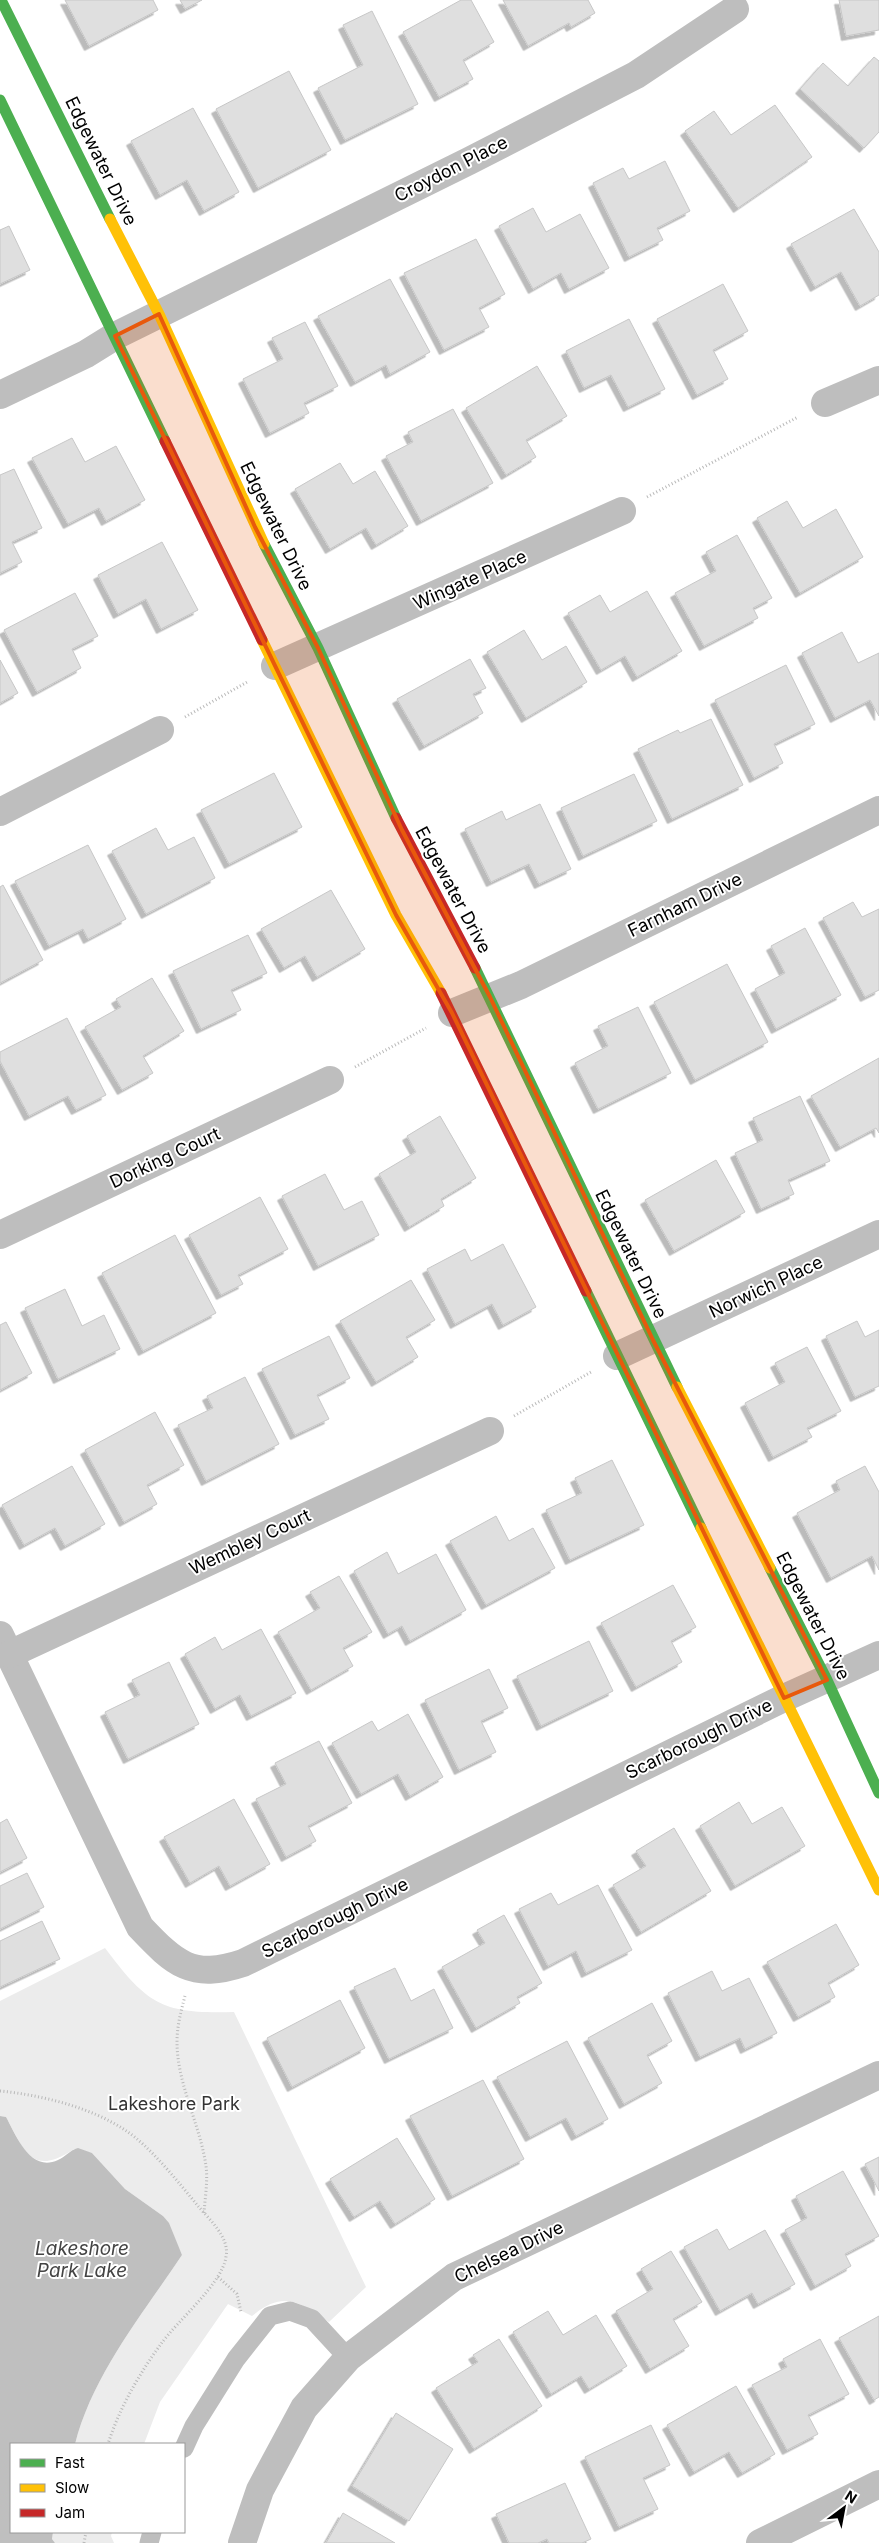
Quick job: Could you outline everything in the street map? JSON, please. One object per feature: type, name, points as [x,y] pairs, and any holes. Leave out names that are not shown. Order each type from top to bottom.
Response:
[{"type":"street","name":"Edgewater Drive","points":[[1,0],[141,283],[159,314],[255,527],[318,648],[402,830],[490,997],[653,1340],[827,1680],[879,1793]]},
{"type":"street","name":"Croydon Place","points":[[159,314],[469,161],[636,75],[735,9]]},
{"type":"street","points":[[0,100],[396,915],[452,1013],[617,1356],[879,1890]]},
{"type":"street","points":[[0,395],[86,354],[114,336],[159,314]]},
{"type":"street","points":[[825,402],[879,380]]},
{"type":"street","name":"Wingate Place","points":[[275,666],[622,511]]},
{"type":"street","points":[[0,812],[160,730]]},
{"type":"street","name":"Farnham Drive","points":[[452,1013],[521,986],[879,810]]},
{"type":"street","name":"Dorking Court","points":[[0,1235],[330,1080]]},
{"type":"street","name":"Norwich Place","points":[[617,1356],[879,1234]]},
{"type":"street","name":"Wembley Court","points":[[5,1644],[490,1431]]},
{"type":"street","name":"Scarborough Drive","points":[[5,1644],[140,1927],[165,1954],[192,1968],[220,1970],[243,1963],[784,1698],[879,1655]]},
{"type":"street","name":"Chelsea Drive","points":[[242,2543],[260,2490],[304,2408],[348,2358],[454,2277],[879,2075]]},
{"type":"street","points":[[760,2543],[879,2484]]},
{"type":"lane","points":[[185,2446],[194,2426],[236,2358],[270,2316],[290,2311],[312,2319],[348,2358]]},
{"type":"path","points":[[622,511],[825,402]]},
{"type":"path","points":[[160,730],[275,666]]},
{"type":"path","points":[[330,1080],[452,1013]]},
{"type":"path","points":[[490,1431],[617,1356]]},
{"type":"path","points":[[192,1968],[178,2021],[177,2044],[180,2070],[201,2137],[206,2169],[204,2213]]},
{"type":"path","points":[[0,2091],[19,2093],[91,2112],[126,2130],[166,2169],[222,2235],[227,2257],[218,2277],[161,2343],[134,2385],[108,2443]]},
{"type":"path","points":[[218,2277],[237,2294],[241,2312],[260,2328]]},
{"type":"highlighted area","points":[[159,314],[255,527],[318,648],[402,830],[490,997],[653,1340],[827,1680],[784,1698],[452,1013],[396,915],[115,336]]},
{"type":"green space","name":"Lakeshore Park","points":[[105,1948],[133,1982],[146,1994],[159,2002],[173,2008],[190,2011],[234,2012],[366,2287],[329,2322],[300,2304],[291,2302],[273,2303],[252,2316],[228,2304],[160,2402],[144,2443],[75,2443],[83,2418],[106,2369],[182,2255],[163,2216],[125,2189],[92,2153],[74,2149],[48,2161],[31,2157],[19,2141],[6,2117],[0,2116],[0,2001]]},
{"type":"green space","points":[[53,2533],[112,2533],[114,2543],[55,2543],[52,2539]]},
{"type":"water","name":"Lakeshore Park Lake","points":[[0,2116],[6,2117],[25,2150],[39,2161],[48,2163],[58,2160],[78,2148],[92,2153],[125,2189],[163,2216],[169,2223],[182,2255],[106,2369],[83,2418],[75,2443],[10,2443],[10,2533],[53,2533],[52,2539],[55,2543],[0,2543]]},
{"type":"building","points":[[65,0],[153,0],[158,10],[89,46]]},
{"type":"building","points":[[180,0],[202,0],[185,9]]},
{"type":"building","points":[[461,0],[471,0],[494,42],[463,60],[473,79],[439,97],[403,32]]},
{"type":"building","points":[[503,0],[588,0],[595,13],[571,27],[569,23],[528,46]]},
{"type":"building","points":[[839,0],[879,0],[879,30],[846,36]]},
{"type":"building","points":[[372,11],[418,104],[345,140],[318,88],[363,65],[343,25]]},
{"type":"building","points":[[874,57],[879,61],[879,132],[864,148],[800,89],[823,63],[848,86]]},
{"type":"building","points":[[289,71],[331,150],[258,188],[216,109]]},
{"type":"building","points":[[775,105],[812,157],[738,208],[685,131],[714,111],[731,135]]},
{"type":"building","points":[[193,108],[239,192],[204,211],[187,180],[160,195],[131,141]]},
{"type":"building","points":[[665,161],[690,211],[657,228],[663,240],[629,257],[593,183],[623,168],[629,179]]},
{"type":"building","points":[[533,208],[546,232],[580,214],[609,268],[569,289],[561,273],[533,289],[499,226]]},
{"type":"building","points":[[854,209],[879,252],[879,295],[860,306],[841,272],[815,287],[791,244]]},
{"type":"building","points":[[9,226],[30,270],[0,284],[0,230]]},
{"type":"building","points":[[476,239],[505,294],[479,308],[489,327],[444,350],[404,273]]},
{"type":"building","points":[[390,279],[430,352],[390,374],[386,365],[355,382],[318,316]]},
{"type":"building","points":[[723,284],[748,331],[713,350],[728,379],[697,395],[657,319]]},
{"type":"building","points":[[629,319],[665,389],[628,407],[611,375],[584,388],[566,351]]},
{"type":"building","points":[[305,322],[338,386],[304,403],[309,413],[270,433],[243,379],[283,359],[272,338]]},
{"type":"building","points":[[537,366],[567,416],[526,440],[536,457],[506,475],[466,408]]},
{"type":"building","points":[[453,409],[493,483],[421,521],[386,456],[413,442],[408,432]]},
{"type":"building","points":[[72,438],[85,462],[116,446],[145,500],[106,521],[99,508],[68,524],[32,458]]},
{"type":"building","points":[[340,463],[353,484],[375,471],[408,526],[376,545],[366,528],[330,549],[295,489]]},
{"type":"building","points":[[14,469],[42,528],[12,542],[22,562],[0,573],[0,475]]},
{"type":"building","points":[[787,501],[803,528],[836,509],[863,557],[800,593],[757,518]]},
{"type":"building","points":[[737,535],[772,598],[753,608],[758,618],[704,646],[675,593],[716,571],[706,552]]},
{"type":"building","points":[[162,542],[198,610],[161,629],[146,599],[118,614],[98,575]]},
{"type":"building","points":[[647,591],[682,651],[637,677],[625,656],[601,670],[568,613],[600,595],[610,612]]},
{"type":"building","points":[[75,593],[98,636],[72,649],[81,668],[37,692],[4,630]]},
{"type":"building","points":[[524,630],[542,660],[566,646],[587,682],[526,718],[487,652]]},
{"type":"building","points":[[842,632],[858,663],[879,653],[879,716],[870,700],[835,718],[802,653]]},
{"type":"building","points":[[470,659],[486,688],[473,694],[483,713],[424,746],[397,699]]},
{"type":"building","points":[[0,660],[18,693],[0,703]]},
{"type":"building","points":[[786,665],[815,724],[774,744],[783,763],[754,778],[715,700]]},
{"type":"building","points":[[711,719],[743,785],[672,819],[638,749],[678,730],[680,733]]},
{"type":"building","points":[[274,773],[302,827],[229,864],[201,810]]},
{"type":"building","points":[[634,774],[657,821],[583,856],[561,808]]},
{"type":"building","points":[[540,804],[571,869],[539,884],[529,864],[491,882],[465,829],[502,811],[506,820]]},
{"type":"building","points":[[156,828],[168,850],[194,837],[215,878],[146,914],[112,851]]},
{"type":"building","points":[[88,845],[126,919],[88,939],[83,929],[49,946],[15,881]]},
{"type":"building","points":[[3,885],[43,960],[0,983],[0,887]]},
{"type":"building","points":[[331,890],[365,949],[317,977],[305,956],[284,968],[261,929]]},
{"type":"building","points":[[853,902],[862,917],[879,909],[879,990],[865,997],[823,918]]},
{"type":"building","points":[[805,928],[841,995],[776,1029],[755,989],[785,973],[771,946]]},
{"type":"building","points":[[248,935],[267,973],[231,990],[241,1010],[201,1029],[173,971]]},
{"type":"building","points":[[727,964],[768,1042],[695,1080],[654,1002]]},
{"type":"building","points":[[152,978],[184,1031],[143,1056],[153,1073],[122,1090],[85,1027],[121,1007],[116,999]]},
{"type":"building","points":[[638,1007],[671,1073],[598,1109],[575,1063],[608,1046],[598,1026]]},
{"type":"building","points":[[67,1018],[106,1095],[76,1110],[68,1096],[29,1116],[0,1061],[0,1052]]},
{"type":"building","points":[[879,1058],[879,1133],[876,1128],[840,1147],[811,1096]]},
{"type":"building","points":[[800,1096],[830,1161],[788,1180],[794,1194],[761,1209],[735,1153],[763,1140],[753,1118]]},
{"type":"building","points":[[440,1116],[476,1178],[441,1199],[444,1206],[409,1227],[379,1174],[416,1152],[407,1136]]},
{"type":"building","points":[[716,1160],[745,1212],[674,1251],[645,1200]]},
{"type":"building","points":[[325,1174],[344,1210],[362,1201],[379,1235],[318,1266],[282,1196]]},
{"type":"building","points":[[260,1197],[288,1249],[238,1275],[243,1284],[221,1295],[189,1235]]},
{"type":"building","points":[[175,1235],[216,1313],[143,1351],[102,1273]]},
{"type":"building","points":[[503,1244],[536,1307],[503,1325],[492,1304],[455,1324],[427,1269],[465,1249],[471,1261]]},
{"type":"building","points":[[411,1280],[435,1320],[406,1337],[418,1357],[376,1382],[340,1321]]},
{"type":"building","points":[[65,1289],[82,1326],[104,1315],[120,1349],[58,1379],[25,1308]]},
{"type":"building","points":[[857,1321],[865,1337],[879,1330],[879,1386],[855,1397],[826,1336]]},
{"type":"building","points":[[6,1322],[32,1373],[0,1390],[0,1325]]},
{"type":"building","points":[[329,1336],[350,1378],[317,1395],[329,1419],[295,1435],[262,1369]]},
{"type":"building","points":[[807,1347],[841,1411],[807,1428],[812,1437],[773,1457],[745,1403],[785,1382],[775,1363]]},
{"type":"building","points":[[245,1377],[279,1444],[206,1481],[178,1425],[213,1408],[207,1396]]},
{"type":"building","points":[[155,1412],[184,1465],[147,1485],[157,1504],[124,1522],[85,1450]]},
{"type":"building","points":[[612,1460],[644,1525],[570,1560],[546,1510],[582,1493],[575,1478]]},
{"type":"building","points":[[72,1466],[105,1524],[65,1546],[55,1528],[24,1545],[2,1505]]},
{"type":"building","points":[[865,1466],[879,1492],[879,1570],[872,1556],[831,1578],[797,1513],[840,1490],[836,1481]]},
{"type":"building","points":[[496,1516],[509,1541],[533,1528],[555,1568],[486,1605],[450,1541]]},
{"type":"building","points":[[387,1552],[398,1574],[436,1554],[466,1610],[410,1641],[402,1626],[388,1634],[354,1571]]},
{"type":"building","points":[[339,1576],[372,1632],[343,1648],[353,1666],[311,1690],[278,1632],[320,1608],[310,1592]]},
{"type":"building","points":[[673,1585],[696,1627],[671,1641],[682,1662],[636,1687],[601,1623]]},
{"type":"building","points":[[261,1629],[296,1693],[251,1716],[240,1695],[215,1709],[185,1654],[215,1637],[222,1650]]},
{"type":"building","points":[[589,1641],[613,1691],[541,1726],[517,1676]]},
{"type":"building","points":[[169,1662],[199,1724],[128,1759],[105,1712],[140,1695],[132,1680]]},
{"type":"building","points":[[489,1669],[508,1708],[481,1721],[496,1752],[459,1770],[425,1700]]},
{"type":"building","points":[[408,1714],[443,1777],[410,1796],[398,1774],[361,1794],[332,1743],[372,1721],[378,1731]]},
{"type":"building","points":[[319,1741],[352,1803],[308,1826],[316,1841],[286,1857],[256,1799],[286,1784],[275,1763]]},
{"type":"building","points":[[234,1799],[270,1864],[230,1886],[219,1866],[190,1883],[164,1837]]},
{"type":"building","points":[[739,1802],[752,1824],[782,1807],[805,1846],[735,1886],[700,1826]]},
{"type":"building","points":[[7,1819],[27,1858],[0,1872],[0,1823]]},
{"type":"building","points":[[674,1828],[711,1891],[641,1932],[613,1885],[646,1866],[636,1851]]},
{"type":"building","points":[[27,1873],[44,1907],[0,1929],[0,1886]]},
{"type":"building","points":[[598,1885],[632,1950],[586,1973],[576,1951],[548,1966],[519,1909],[551,1893],[558,1905]]},
{"type":"building","points":[[504,1915],[542,1983],[517,1997],[520,2003],[476,2028],[442,1967],[485,1943],[477,1930]]},
{"type":"building","points":[[42,1921],[60,1959],[0,1987],[0,1941]]},
{"type":"building","points":[[836,1924],[859,1965],[828,1983],[835,1997],[798,2017],[767,1962]]},
{"type":"building","points":[[395,1968],[411,2001],[434,1989],[453,2028],[389,2059],[354,1987]]},
{"type":"building","points":[[712,1971],[722,1991],[749,1978],[777,2033],[745,2049],[740,2038],[700,2057],[668,1993]]},
{"type":"building","points":[[340,2000],[365,2048],[292,2087],[267,2038]]},
{"type":"building","points":[[652,2003],[672,2041],[647,2055],[662,2083],[624,2104],[588,2038]]},
{"type":"building","points":[[567,2041],[608,2119],[576,2136],[566,2118],[530,2137],[497,2077]]},
{"type":"building","points":[[483,2080],[524,2159],[452,2196],[410,2116]]},
{"type":"building","points":[[397,2138],[435,2199],[395,2224],[380,2201],[354,2217],[330,2179]]},
{"type":"building","points":[[879,2157],[879,2191],[865,2164]]},
{"type":"building","points":[[843,2171],[879,2236],[845,2254],[851,2266],[815,2286],[785,2230],[807,2218],[796,2196]]},
{"type":"building","points":[[717,2229],[729,2250],[765,2230],[795,2284],[758,2304],[752,2293],[720,2311],[684,2247]]},
{"type":"building","points":[[671,2251],[702,2302],[673,2319],[689,2346],[650,2369],[616,2311],[653,2289],[641,2269]]},
{"type":"building","points":[[548,2311],[563,2335],[596,2315],[627,2366],[589,2389],[581,2376],[551,2394],[513,2332]]},
{"type":"building","points":[[879,2316],[879,2397],[874,2400],[839,2338]]},
{"type":"building","points":[[499,2339],[542,2406],[474,2449],[436,2388],[478,2362],[473,2355]]},
{"type":"building","points":[[820,2339],[849,2394],[808,2415],[818,2434],[787,2450],[752,2385],[787,2367],[783,2359]]},
{"type":"building","points":[[736,2386],[775,2454],[742,2473],[729,2452],[694,2472],[667,2425]]},
{"type":"building","points":[[396,2413],[453,2449],[409,2521],[352,2486]]},
{"type":"building","points":[[651,2425],[670,2465],[643,2478],[658,2509],[619,2527],[585,2457]]},
{"type":"building","points":[[565,2483],[591,2539],[582,2543],[549,2543],[547,2539],[538,2543],[509,2543],[496,2514]]},
{"type":"building","points":[[343,2513],[395,2543],[326,2543]]},
{"type":"traffic: fast","points":[[1,0],[110,219]]},
{"type":"traffic: fast","points":[[0,100],[165,441]]},
{"type":"traffic: fast","points":[[264,544],[318,648],[396,818]]},
{"type":"traffic: fast","points":[[475,968],[677,1387]]},
{"type":"traffic: fast","points":[[586,1291],[701,1528]]},
{"type":"traffic: fast","points":[[770,1568],[827,1680],[879,1793]]},
{"type":"traffic: slow","points":[[110,219],[159,314],[264,544]]},
{"type":"traffic: slow","points":[[262,640],[396,915],[441,993]]},
{"type":"traffic: slow","points":[[677,1387],[770,1568]]},
{"type":"traffic: slow","points":[[701,1528],[879,1890]]},
{"type":"traffic: jam","points":[[165,441],[262,640]]},
{"type":"traffic: jam","points":[[396,818],[475,968]]},
{"type":"traffic: jam","points":[[441,993],[586,1291]]}]
